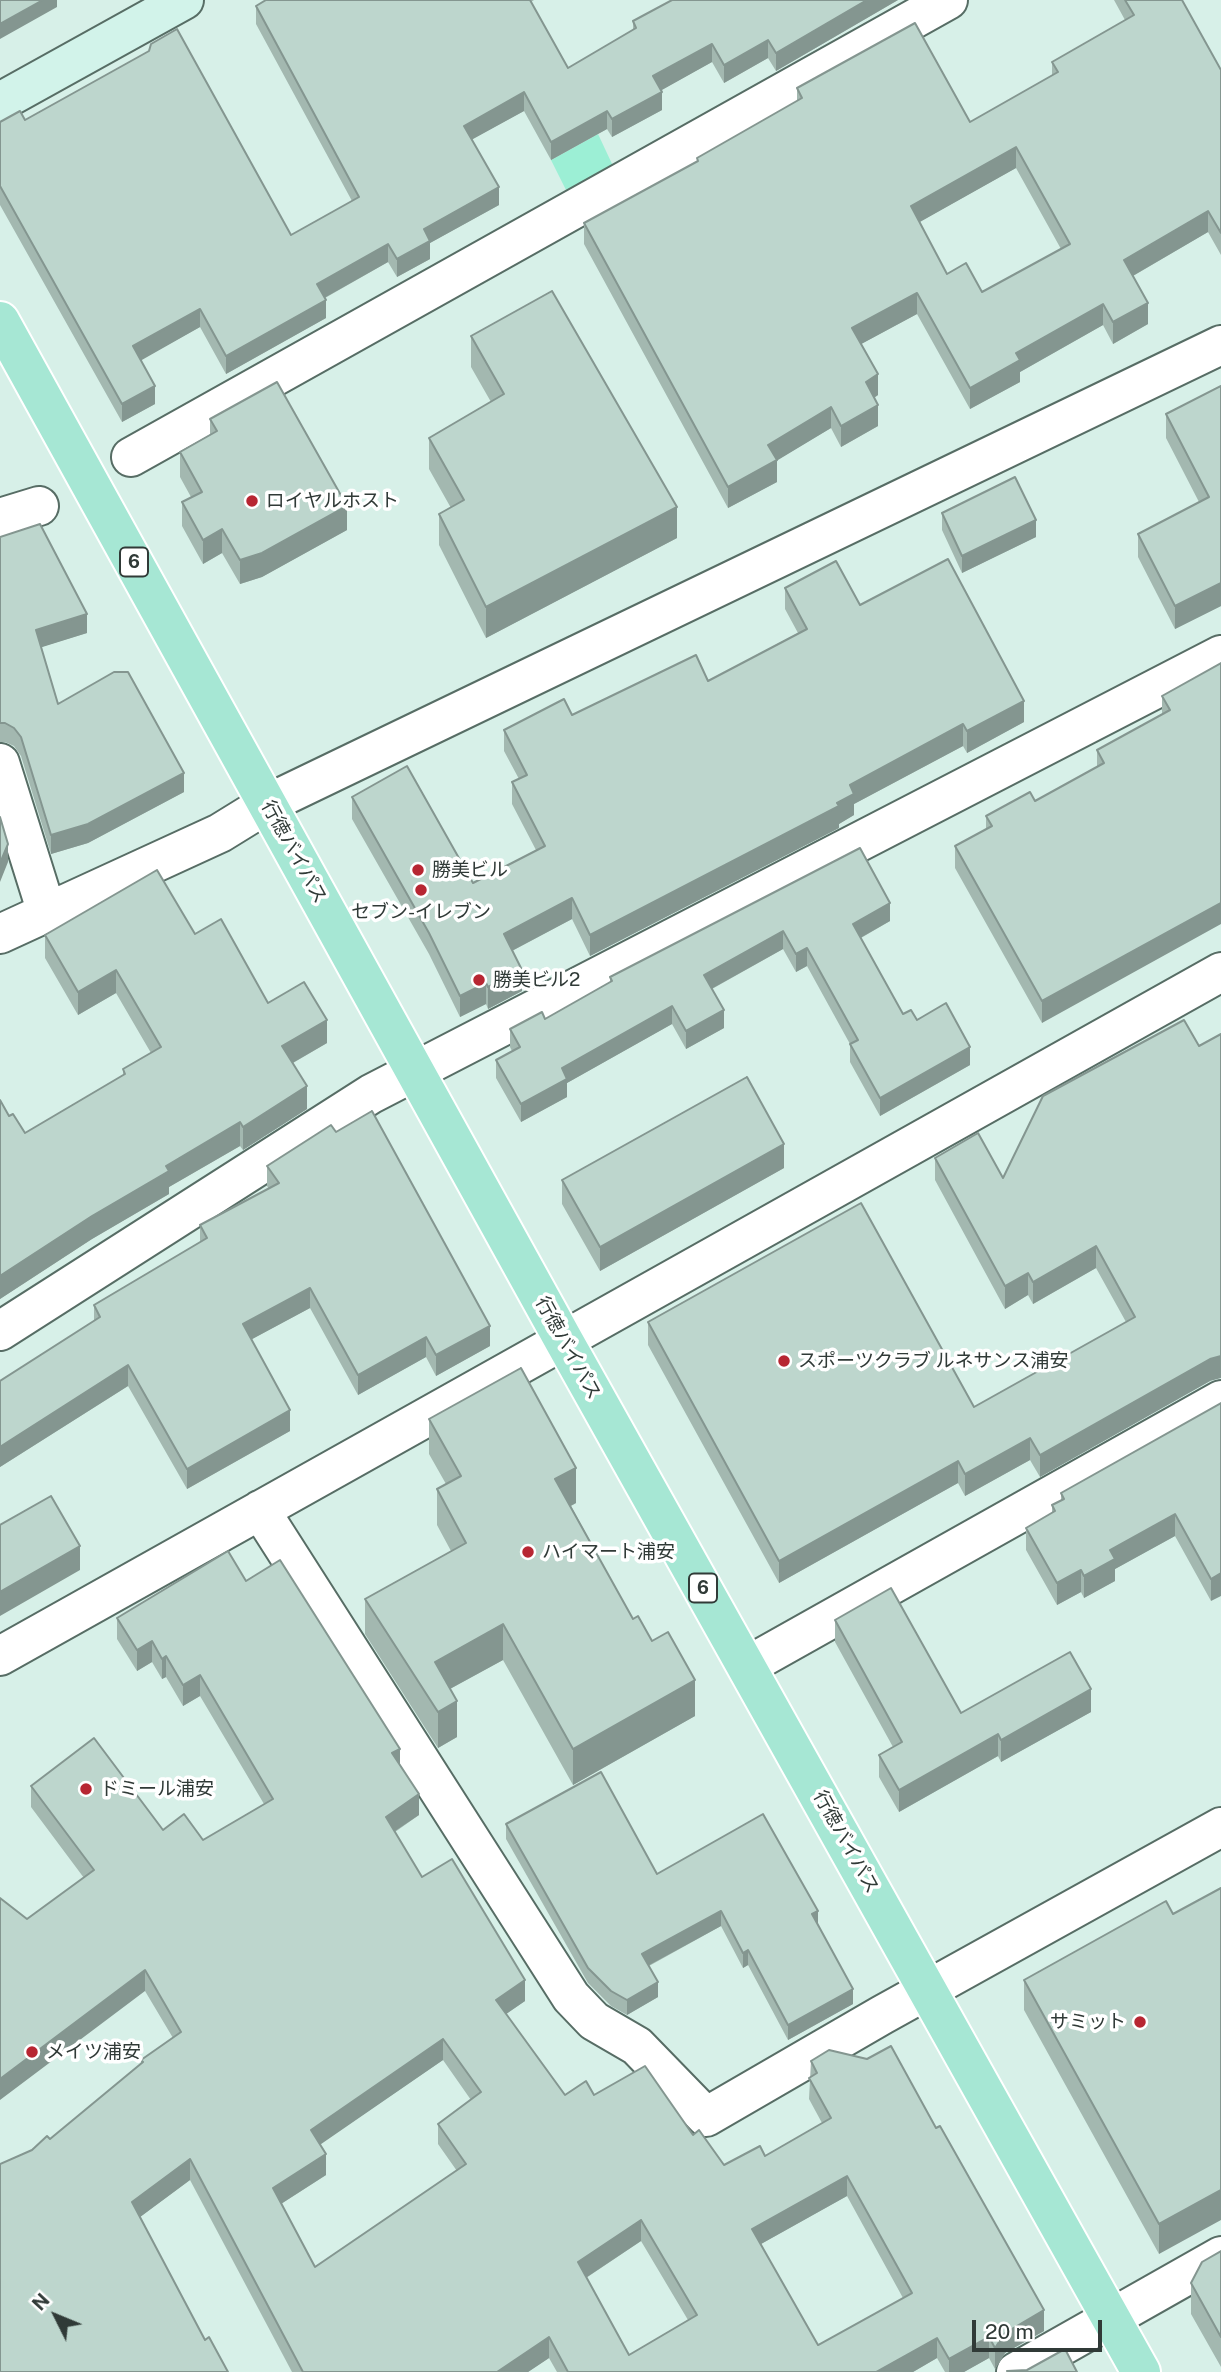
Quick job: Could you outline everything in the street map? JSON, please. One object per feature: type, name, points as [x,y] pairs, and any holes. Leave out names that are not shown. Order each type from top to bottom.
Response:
[{"type":"main road","name":"行徳バイパス","points":[[0,321],[564,1341],[1141,2372]]},
{"type":"street","points":[[0,102],[184,0]]},
{"type":"street","points":[[131,457],[948,0]]},
{"type":"street","points":[[0,934],[220,833],[267,804],[1221,345]]},
{"type":"street","points":[[0,518],[39,506]]},
{"type":"street","points":[[0,1331],[371,1094],[1221,655]]},
{"type":"street","points":[[0,762],[47,913]]},
{"type":"street","points":[[0,1656],[1221,972]]},
{"type":"street","points":[[747,1666],[1221,1400]]},
{"type":"street","points":[[260,1510],[571,1997],[594,2021],[637,2046],[706,2118],[929,1989],[1221,1827]]},
{"type":"street","points":[[1016,2372],[1221,2256]]},
{"type":"green space","points":[[598,134],[613,166],[566,190],[551,160]]},
{"type":"building","points":[[0,0],[43,0],[0,24]]},
{"type":"building","points":[[266,0],[530,0],[568,68],[636,28],[633,21],[672,0],[867,0],[776,53],[768,40],[724,65],[712,44],[653,76],[662,92],[612,119],[607,111],[551,142],[524,92],[464,126],[499,187],[424,229],[430,241],[397,259],[388,244],[317,284],[326,300],[226,356],[200,309],[133,346],[155,386],[122,404],[0,186],[0,122],[20,111],[25,120],[149,51],[151,44],[177,29],[291,235],[359,197],[256,6]]},
{"type":"building","points":[[1125,0],[1182,0],[1221,70],[1221,233],[1208,211],[1124,260],[1148,303],[1113,322],[1103,304],[1016,353],[1020,360],[970,388],[917,293],[852,328],[878,374],[866,382],[878,405],[841,426],[831,407],[768,445],[777,460],[728,487],[584,223],[698,161],[697,158],[802,98],[797,88],[915,23],[970,122],[1058,72],[1052,62],[1134,15]],"holes":[[[1016,147],[1070,244],[982,292],[966,263],[947,274],[911,206]]]},
{"type":"building","points":[[552,291],[677,507],[486,607],[439,514],[464,500],[429,438],[504,394],[471,336]]},
{"type":"building","name":"ロイヤルホスト","points":[[277,382],[347,506],[262,553],[240,560],[222,529],[203,540],[182,502],[202,492],[180,452],[217,431],[210,419]]},
{"type":"building","points":[[1221,386],[1221,583],[1175,606],[1138,534],[1209,497],[1166,414]]},
{"type":"building","points":[[1015,477],[1036,520],[962,556],[942,513]]},
{"type":"building","points":[[40,524],[87,614],[36,630],[58,704],[114,672],[128,672],[184,773],[88,824],[51,835],[21,737],[14,728],[0,723],[0,537]]},
{"type":"building","points":[[948,559],[1024,701],[967,731],[963,724],[850,785],[854,794],[837,803],[839,806],[590,935],[572,898],[504,934],[522,970],[488,987],[486,983],[460,996],[429,933],[352,797],[407,766],[473,883],[545,846],[512,782],[527,775],[504,730],[564,699],[572,715],[696,655],[708,681],[807,629],[785,588],[836,561],[860,605]]},
{"type":"building","points":[[1221,663],[1221,903],[1042,1001],[955,846],[992,826],[986,816],[1030,792],[1035,801],[1104,763],[1097,750],[1170,710],[1162,696]]},
{"type":"building","points":[[0,817],[8,844],[0,863]]},
{"type":"building","points":[[860,848],[890,903],[853,924],[903,1014],[911,1010],[917,1020],[946,1003],[970,1047],[880,1098],[850,1044],[858,1040],[807,948],[796,954],[783,931],[704,975],[724,1010],[686,1031],[672,1006],[562,1068],[567,1079],[521,1104],[496,1060],[520,1047],[510,1029],[542,1012],[545,1019],[612,981],[610,977]]},
{"type":"building","points":[[157,870],[195,934],[221,919],[268,1003],[304,982],[327,1020],[282,1046],[307,1086],[243,1127],[240,1122],[166,1166],[169,1171],[92,1216],[0,1276],[0,1100],[9,1116],[13,1114],[25,1133],[125,1074],[123,1069],[161,1047],[116,970],[78,992],[45,935]]},
{"type":"building","points":[[1184,1020],[1199,1046],[1221,1034],[1221,1356],[1210,1359],[1040,1455],[1030,1438],[965,1474],[958,1461],[779,1561],[648,1322],[861,1203],[974,1407],[1135,1317],[1096,1246],[1033,1282],[1028,1273],[1005,1286],[935,1158],[978,1133],[1003,1178],[1043,1096]]},
{"type":"building","points":[[747,1077],[784,1144],[600,1247],[562,1180]]},
{"type":"building","points":[[372,1111],[490,1326],[436,1355],[426,1337],[358,1375],[310,1288],[243,1324],[290,1410],[187,1469],[128,1365],[0,1447],[0,1381],[100,1317],[94,1305],[207,1238],[200,1225],[279,1183],[267,1166],[331,1125],[336,1132]]},
{"type":"building","points":[[521,1368],[576,1468],[555,1479],[633,1619],[638,1616],[652,1641],[668,1632],[695,1680],[573,1749],[503,1624],[435,1662],[457,1701],[438,1712],[365,1599],[466,1543],[437,1489],[461,1476],[429,1419]]},
{"type":"building","points":[[1221,1403],[1221,1573],[1211,1579],[1175,1514],[1110,1550],[1115,1559],[1084,1576],[1081,1570],[1057,1583],[1026,1528],[1055,1511],[1052,1505],[1064,1499],[1061,1493]]},
{"type":"building","points":[[51,1496],[80,1546],[0,1592],[0,1525]]},
{"type":"building","points":[[228,1551],[246,1581],[280,1560],[400,1749],[392,1753],[419,1794],[386,1817],[422,1877],[452,1859],[525,1980],[496,2000],[565,2095],[586,2081],[594,2095],[645,2066],[693,2135],[699,2130],[724,2165],[760,2146],[765,2156],[831,2118],[809,2078],[817,2073],[811,2061],[829,2050],[867,2059],[891,2046],[936,2128],[940,2126],[1044,2310],[1005,2333],[995,2348],[989,2337],[949,2359],[937,2338],[876,2372],[568,2372],[549,2337],[497,2372],[303,2372],[190,2159],[132,2202],[205,2340],[209,2337],[228,2372],[0,2372],[0,2164],[32,2150],[47,2136],[50,2139],[143,2062],[141,2060],[181,2032],[145,1970],[0,2079],[0,1898],[27,1919],[94,1870],[31,1786],[94,1738],[163,1830],[184,1814],[203,1840],[273,1799],[200,1675],[183,1685],[166,1656],[162,1659],[152,1641],[137,1650],[117,1618]],"holes":[[[443,2039],[481,2092],[438,2124],[466,2164],[315,2267],[273,2188],[326,2154],[311,2130]],[[847,2176],[912,2293],[818,2345],[752,2229]],[[641,2220],[697,2315],[629,2355],[578,2262]]]},
{"type":"building","points":[[891,1588],[961,1713],[1070,1652],[1091,1689],[1001,1740],[998,1734],[899,1790],[879,1755],[902,1742],[835,1620]]},
{"type":"building","points":[[601,1772],[657,1874],[763,1814],[818,1911],[812,1914],[853,1989],[788,2025],[748,1950],[743,1953],[721,1911],[642,1954],[658,1982],[627,2000],[611,1991],[588,1968],[506,1824]]},
{"type":"building","points":[[1221,1888],[1221,2190],[1159,2224],[1024,1980],[1166,1901],[1173,1914]]},
{"type":"building","points":[[1221,2251],[1221,2337],[1191,2283],[1202,2262]]},
{"type":"building","points":[[1065,2349],[1077,2372],[1007,2371],[1027,2370]]},
{"type":"place","name":"ロイヤルホスト","points":[[252,501]]},
{"type":"place","name":"勝美ビル","points":[[418,870]]},
{"type":"place","name":"セブン-イレブン","points":[[421,890]]},
{"type":"place","name":"勝美ビル2","points":[[479,980]]},
{"type":"place","name":"スポーツクラブ ルネサンス浦安","points":[[784,1361]]},
{"type":"place","name":"ハイマート浦安","points":[[528,1552]]},
{"type":"place","name":"ドミール浦安","points":[[86,1789]]},
{"type":"place","name":"サミット","points":[[1140,2022]]},
{"type":"place","name":"メイツ浦安","points":[[32,2052]]}]
